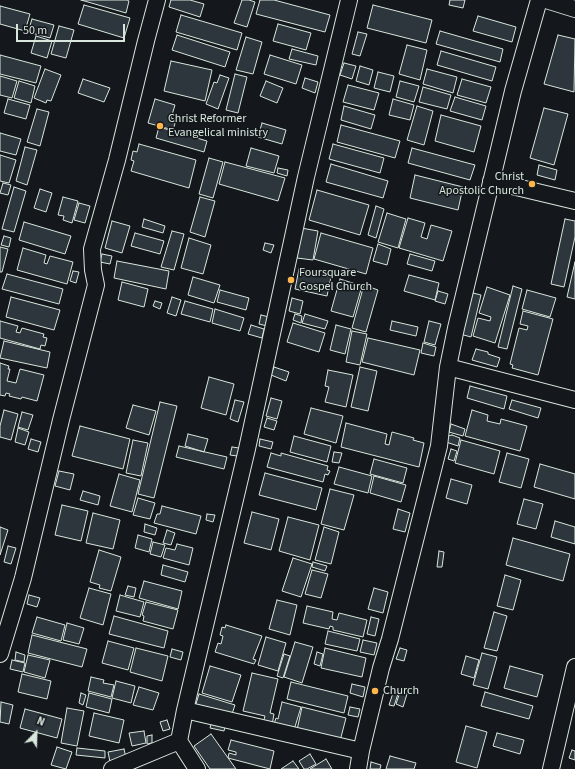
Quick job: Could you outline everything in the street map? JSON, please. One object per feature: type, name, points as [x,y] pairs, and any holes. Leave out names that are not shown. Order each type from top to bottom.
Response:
[{"type":"street","points":[[0,654],[23,578],[61,420],[96,285],[93,270],[92,249],[117,160],[157,0]]},
{"type":"street","points":[[197,769],[179,741],[185,710],[247,449],[306,177],[349,0]]},
{"type":"street","points":[[358,769],[381,668],[390,639],[439,446],[448,366],[490,182],[539,0]]},
{"type":"street","points":[[546,0],[575,9]]},
{"type":"street","points":[[490,182],[575,201]]},
{"type":"street","points":[[448,366],[575,400]]},
{"type":"street","points":[[551,769],[575,667]]},
{"type":"street","points":[[185,710],[361,751]]},
{"type":"street","points":[[112,769],[179,741]]},
{"type":"building","points":[[81,0],[127,0],[129,1],[126,13]]},
{"type":"building","points":[[171,0],[190,0],[204,4],[200,17],[169,7]]},
{"type":"building","points":[[242,0],[255,2],[247,27],[234,23]]},
{"type":"building","points":[[260,0],[274,0],[330,15],[325,32],[256,14]]},
{"type":"building","points":[[450,0],[465,0],[463,8],[449,5]]},
{"type":"building","points":[[84,5],[130,18],[124,38],[78,24]]},
{"type":"building","points":[[373,5],[432,20],[426,43],[367,28]]},
{"type":"building","points":[[0,6],[30,14],[25,31],[0,24]]},
{"type":"building","points":[[181,15],[242,33],[237,50],[176,32]]},
{"type":"building","points":[[478,16],[516,27],[512,42],[473,31]]},
{"type":"building","points":[[32,19],[54,25],[50,38],[28,32]]},
{"type":"building","points":[[278,24],[311,33],[306,50],[273,41]]},
{"type":"building","points":[[59,26],[74,30],[66,58],[51,54]]},
{"type":"building","points":[[440,31],[503,49],[500,62],[436,44]]},
{"type":"building","points":[[358,32],[367,34],[360,56],[352,54]]},
{"type":"building","points":[[177,35],[230,52],[225,67],[172,50]]},
{"type":"building","points":[[558,35],[575,39],[574,92],[544,84]]},
{"type":"building","points":[[36,36],[52,41],[47,58],[31,53]]},
{"type":"building","points":[[246,37],[262,42],[253,74],[236,70]]},
{"type":"building","points":[[407,45],[427,50],[420,80],[399,74]]},
{"type":"building","points":[[292,49],[318,56],[316,65],[289,59]]},
{"type":"building","points":[[441,51],[496,67],[492,81],[437,65]]},
{"type":"building","points":[[0,55],[41,66],[36,83],[0,74]]},
{"type":"building","points":[[270,55],[302,65],[296,84],[264,74]]},
{"type":"building","points":[[171,61],[212,70],[205,101],[164,91]]},
{"type":"building","points":[[344,63],[356,66],[352,79],[340,75]]},
{"type":"building","points":[[360,66],[373,70],[369,85],[356,81]]},
{"type":"building","points":[[45,69],[61,75],[51,101],[47,100],[46,103],[34,98]]},
{"type":"building","points":[[427,69],[457,77],[453,93],[423,84]]},
{"type":"building","points":[[378,72],[394,76],[390,92],[374,88]]},
{"type":"building","points":[[235,74],[247,77],[238,113],[226,110]]},
{"type":"building","points":[[220,75],[229,78],[218,109],[206,104],[214,82],[217,83]]},
{"type":"building","points":[[0,76],[17,81],[12,98],[0,95]]},
{"type":"building","points":[[305,78],[318,82],[315,93],[302,88]]},
{"type":"building","points":[[83,79],[110,88],[104,102],[78,93]]},
{"type":"building","points":[[462,79],[491,87],[486,103],[457,95]]},
{"type":"building","points":[[19,81],[35,86],[31,103],[14,98]]},
{"type":"building","points":[[266,81],[283,88],[277,103],[260,96]]},
{"type":"building","points":[[400,81],[419,86],[414,102],[396,97]]},
{"type":"building","points":[[348,85],[379,93],[374,110],[343,102]]},
{"type":"building","points":[[423,87],[451,95],[447,109],[419,102]]},
{"type":"building","points":[[455,97],[486,106],[482,120],[450,111]]},
{"type":"building","points":[[8,99],[30,105],[26,119],[4,113]]},
{"type":"building","points":[[155,99],[175,105],[171,118],[176,120],[173,130],[148,123]]},
{"type":"building","points":[[393,99],[414,105],[410,120],[389,115]]},
{"type":"building","points":[[344,106],[375,115],[371,129],[341,120]]},
{"type":"building","points":[[417,106],[433,111],[424,145],[407,140]]},
{"type":"building","points":[[544,108],[568,114],[554,165],[530,158]]},
{"type":"building","points":[[37,109],[49,112],[40,146],[27,142]]},
{"type":"building","points":[[441,115],[481,126],[474,152],[435,141]]},
{"type":"building","points":[[262,123],[286,130],[282,144],[258,137]]},
{"type":"building","points":[[341,125],[400,141],[395,158],[337,142]]},
{"type":"building","points":[[159,127],[207,141],[204,152],[156,138]]},
{"type":"building","points":[[0,133],[21,139],[16,155],[0,151]]},
{"type":"building","points":[[139,144],[196,160],[189,188],[131,171],[134,161],[131,160],[133,151],[137,152]]},
{"type":"building","points":[[333,144],[384,158],[380,173],[329,159]]},
{"type":"building","points":[[25,147],[37,150],[27,185],[16,181]]},
{"type":"building","points":[[251,148],[279,156],[274,173],[246,166]]},
{"type":"building","points":[[412,148],[475,165],[470,180],[408,163]]},
{"type":"building","points":[[0,155],[16,160],[9,183],[0,181]]},
{"type":"building","points":[[209,158],[223,162],[213,198],[199,194]]},
{"type":"building","points":[[225,162],[285,178],[278,201],[219,184]]},
{"type":"building","points":[[331,164],[388,181],[383,198],[326,182]]},
{"type":"building","points":[[539,165],[557,170],[555,180],[537,175]]},
{"type":"building","points":[[278,168],[288,170],[287,176],[277,173]]},
{"type":"building","points":[[415,175],[463,187],[458,210],[410,198]]},
{"type":"building","points":[[3,183],[11,185],[8,195],[0,193]]},
{"type":"building","points":[[14,187],[26,191],[14,232],[2,229]]},
{"type":"building","points":[[40,189],[52,193],[46,212],[34,208]]},
{"type":"building","points":[[317,190],[369,205],[360,235],[309,220]]},
{"type":"building","points":[[63,197],[78,201],[72,223],[63,220],[64,216],[58,215]]},
{"type":"building","points":[[200,197],[215,201],[205,237],[190,232]]},
{"type":"building","points":[[79,203],[90,206],[85,223],[74,220]]},
{"type":"building","points":[[376,206],[384,209],[376,238],[368,235]]},
{"type":"building","points":[[387,213],[406,219],[398,248],[378,242]]},
{"type":"building","points":[[408,218],[425,223],[421,237],[427,239],[431,225],[452,231],[443,261],[399,248]]},
{"type":"building","points":[[144,219],[165,226],[163,233],[142,227]]},
{"type":"building","points":[[565,219],[575,221],[575,237],[564,287],[551,284]]},
{"type":"building","points":[[112,221],[130,226],[122,253],[105,248]]},
{"type":"building","points":[[24,222],[71,236],[65,254],[19,240]]},
{"type":"building","points":[[301,228],[318,231],[313,260],[297,258]]},
{"type":"building","points":[[172,231],[184,234],[174,270],[161,267]]},
{"type":"building","points":[[135,233],[164,241],[160,254],[131,246]]},
{"type":"building","points":[[321,233],[373,248],[366,274],[314,259]]},
{"type":"building","points":[[4,236],[11,238],[9,247],[1,245]]},
{"type":"building","points":[[189,238],[211,245],[203,274],[181,268]]},
{"type":"building","points":[[265,243],[274,245],[271,253],[263,250]]},
{"type":"building","points":[[378,244],[391,249],[387,265],[373,261]]},
{"type":"building","points":[[0,247],[8,249],[2,272],[0,272]]},
{"type":"building","points":[[23,248],[46,255],[44,263],[47,264],[50,256],[73,262],[67,284],[17,270]]},
{"type":"building","points":[[102,254],[112,256],[110,264],[100,262]]},
{"type":"building","points":[[410,254],[435,261],[432,271],[407,264]]},
{"type":"building","points":[[117,261],[169,271],[166,289],[114,278]]},
{"type":"building","points":[[575,262],[575,299],[567,297]]},
{"type":"building","points":[[299,269],[331,277],[327,296],[295,289]]},
{"type":"building","points":[[73,271],[79,272],[76,283],[70,281]]},
{"type":"building","points":[[7,274],[63,289],[59,304],[2,289]]},
{"type":"building","points":[[409,275],[439,283],[435,300],[404,291]]},
{"type":"building","points":[[193,277],[220,285],[214,303],[188,295]]},
{"type":"building","points":[[340,279],[362,286],[353,317],[331,311]]},
{"type":"building","points":[[122,282],[148,289],[144,307],[118,300]]},
{"type":"building","points":[[364,285],[378,290],[366,332],[352,328]]},
{"type":"building","points":[[513,286],[522,289],[507,349],[498,347]]},
{"type":"building","points":[[487,287],[510,295],[495,343],[473,336],[478,318],[490,321],[491,317],[479,313]]},
{"type":"building","points":[[220,290],[249,298],[246,310],[217,302]]},
{"type":"building","points":[[527,290],[556,298],[550,317],[522,309]]},
{"type":"building","points":[[438,291],[448,294],[445,304],[435,301]]},
{"type":"building","points":[[473,293],[481,295],[471,337],[460,334]]},
{"type":"building","points":[[11,297],[60,310],[54,330],[6,317]]},
{"type":"building","points":[[172,297],[181,300],[176,316],[167,313]]},
{"type":"building","points":[[292,298],[303,301],[300,314],[289,311]]},
{"type":"building","points":[[155,301],[162,303],[160,309],[153,306]]},
{"type":"building","points":[[185,301],[213,309],[210,322],[181,314]]},
{"type":"building","points":[[215,309],[244,318],[240,331],[212,323]]},
{"type":"building","points":[[523,311],[553,319],[538,375],[512,368],[513,365],[510,364],[519,328],[527,330],[528,326],[520,324]]},
{"type":"building","points":[[295,314],[302,316],[301,323],[293,320]]},
{"type":"building","points":[[305,314],[328,321],[325,329],[302,323]]},
{"type":"building","points":[[261,315],[269,317],[267,326],[259,324]]},
{"type":"building","points":[[0,321],[18,326],[16,332],[20,333],[22,328],[44,334],[43,337],[47,338],[45,346],[41,345],[40,349],[0,338]]},
{"type":"building","points":[[392,321],[418,327],[416,336],[390,330]]},
{"type":"building","points":[[429,321],[441,324],[435,345],[424,342]]},
{"type":"building","points":[[293,323],[325,333],[319,352],[287,342]]},
{"type":"building","points":[[251,325],[264,329],[262,338],[248,334]]},
{"type":"building","points":[[336,325],[351,329],[345,354],[330,350]]},
{"type":"building","points":[[352,331],[367,334],[360,365],[346,362]]},
{"type":"building","points":[[368,338],[420,350],[414,375],[362,362]]},
{"type":"building","points":[[4,341],[50,352],[47,368],[0,358]]},
{"type":"building","points":[[423,343],[436,347],[434,356],[421,353]]},
{"type":"building","points":[[476,349],[488,352],[488,354],[500,358],[497,367],[472,360]]},
{"type":"building","points":[[0,363],[9,366],[8,369],[10,369],[7,381],[16,383],[20,369],[44,375],[37,401],[22,397],[21,399],[9,396],[10,394],[6,393],[5,396],[0,395]]},
{"type":"building","points":[[274,367],[289,372],[286,381],[271,375]]},
{"type":"building","points":[[360,367],[377,371],[368,411],[351,407]]},
{"type":"building","points":[[328,370],[353,375],[346,407],[325,402],[329,387],[325,386]]},
{"type":"building","points":[[209,377],[234,384],[226,415],[201,408]]},
{"type":"building","points":[[470,386],[507,396],[504,409],[467,398]]},
{"type":"building","points":[[271,398],[282,401],[277,419],[266,416]]},
{"type":"building","points":[[235,400],[244,402],[238,422],[230,419]]},
{"type":"building","points":[[512,400],[541,408],[538,418],[509,409]]},
{"type":"building","points":[[160,402],[177,406],[154,498],[138,494]]},
{"type":"building","points":[[133,405],[156,411],[149,435],[126,428]]},
{"type":"building","points":[[311,408],[343,416],[336,443],[304,434]]},
{"type":"building","points":[[4,410],[18,414],[11,440],[0,437],[0,426]]},
{"type":"building","points":[[472,410],[488,415],[487,421],[500,424],[501,419],[527,426],[520,451],[465,436]]},
{"type":"building","points":[[22,412],[33,415],[28,430],[18,427]]},
{"type":"building","points":[[267,418],[277,421],[274,430],[264,427]]},
{"type":"building","points":[[346,423],[387,434],[385,444],[389,445],[392,432],[414,438],[413,440],[424,443],[419,467],[341,447]]},
{"type":"building","points":[[451,424],[465,429],[463,436],[449,432]]},
{"type":"building","points":[[80,426],[130,439],[123,469],[72,456]]},
{"type":"building","points":[[18,428],[29,432],[25,445],[15,442]]},
{"type":"building","points":[[188,434],[208,439],[204,452],[185,446]]},
{"type":"building","points":[[452,435],[460,438],[458,446],[446,442],[448,436]]},
{"type":"building","points":[[294,436],[331,446],[327,462],[290,452]]},
{"type":"building","points":[[31,439],[41,442],[38,452],[28,449]]},
{"type":"building","points":[[260,439],[273,442],[271,449],[259,446]]},
{"type":"building","points":[[133,440],[148,443],[141,476],[126,473]]},
{"type":"building","points":[[461,440],[500,451],[494,474],[455,463]]},
{"type":"building","points":[[179,446],[227,457],[224,469],[176,457]]},
{"type":"building","points":[[232,447],[239,448],[237,456],[230,455]]},
{"type":"building","points":[[451,449],[457,451],[454,461],[448,459]]},
{"type":"building","points":[[334,452],[342,453],[339,463],[332,462]]},
{"type":"building","points":[[271,453],[281,456],[281,453],[328,466],[327,470],[330,471],[328,475],[325,474],[323,482],[267,467]]},
{"type":"building","points":[[507,453],[529,459],[521,488],[499,482]]},
{"type":"building","points":[[374,459],[407,468],[403,483],[370,474]]},
{"type":"building","points":[[540,464],[575,474],[575,499],[534,487]]},
{"type":"building","points":[[339,467],[372,476],[368,493],[334,484]]},
{"type":"building","points":[[59,471],[74,474],[70,490],[55,486]]},
{"type":"building","points":[[265,473],[322,488],[316,510],[259,495]]},
{"type":"building","points":[[119,474],[140,480],[132,512],[110,506]]},
{"type":"building","points":[[374,476],[406,485],[401,502],[370,493]]},
{"type":"building","points":[[451,479],[472,485],[467,504],[446,498]]},
{"type":"building","points":[[330,489],[354,495],[344,530],[321,524]]},
{"type":"building","points":[[83,491],[100,496],[98,505],[80,500]]},
{"type":"building","points":[[138,498],[155,503],[150,519],[133,515]]},
{"type":"building","points":[[524,499],[543,504],[536,529],[517,524]]},
{"type":"building","points":[[62,505],[88,511],[81,541],[55,535]]},
{"type":"building","points":[[162,506],[201,516],[196,534],[154,523],[157,514],[160,514]]},
{"type":"building","points":[[398,509],[410,513],[405,532],[393,529]]},
{"type":"building","points":[[252,512],[279,519],[271,550],[244,543]]},
{"type":"building","points":[[93,513],[120,520],[113,549],[86,543]]},
{"type":"building","points":[[207,514],[215,515],[213,522],[206,520]]},
{"type":"building","points":[[288,517],[319,525],[310,560],[279,551]]},
{"type":"building","points":[[555,521],[575,527],[575,544],[551,537]]},
{"type":"building","points":[[145,524],[157,528],[155,535],[144,532]]},
{"type":"building","points":[[0,527],[8,530],[0,555]]},
{"type":"building","points":[[324,527],[339,532],[331,564],[315,560]]},
{"type":"building","points":[[167,530],[175,533],[171,545],[163,543]]},
{"type":"building","points":[[138,535],[152,539],[149,552],[135,548]]},
{"type":"building","points":[[513,538],[570,554],[563,581],[506,565]]},
{"type":"building","points":[[153,542],[165,545],[161,557],[150,554]]},
{"type":"building","points":[[177,544],[193,548],[189,565],[163,558],[166,548],[175,550]]},
{"type":"building","points":[[8,546],[16,548],[11,564],[4,562]]},
{"type":"building","points":[[99,550],[121,557],[111,591],[99,588],[100,585],[90,582]]},
{"type":"building","points":[[439,551],[444,552],[442,567],[437,567]]},
{"type":"building","points":[[293,558],[312,564],[301,597],[282,591]]},
{"type":"building","points":[[313,562],[327,566],[325,571],[312,567]]},
{"type":"building","points":[[163,565],[188,572],[185,582],[161,575]]},
{"type":"building","points":[[312,570],[328,574],[321,598],[305,594]]},
{"type":"building","points":[[505,575],[521,580],[513,610],[497,606]]},
{"type":"building","points":[[144,581],[182,591],[178,609],[139,598]]},
{"type":"building","points":[[128,586],[136,588],[134,597],[125,595]]},
{"type":"building","points":[[89,588],[111,594],[103,625],[80,618]]},
{"type":"building","points":[[374,588],[388,592],[383,613],[368,609]]},
{"type":"building","points":[[29,595],[40,598],[37,607],[27,604]]},
{"type":"building","points":[[120,595],[144,602],[140,617],[116,611]]},
{"type":"building","points":[[277,600],[297,605],[290,635],[269,629]]},
{"type":"building","points":[[146,602],[178,610],[173,629],[143,621],[144,616],[142,615]]},
{"type":"building","points":[[307,606],[333,612],[332,619],[337,620],[339,613],[367,620],[363,637],[333,630],[333,627],[330,626],[329,629],[303,623]]},
{"type":"building","points":[[494,612],[507,616],[497,651],[484,648]]},
{"type":"building","points":[[114,616],[168,631],[164,648],[109,634]]},
{"type":"building","points":[[37,617],[65,625],[61,641],[32,633]]},
{"type":"building","points":[[371,617],[379,619],[375,636],[367,634]]},
{"type":"building","points":[[67,623],[84,628],[79,644],[63,640]]},
{"type":"building","points":[[226,625],[262,636],[253,659],[256,660],[254,664],[215,652],[218,643],[221,644],[223,636],[220,635],[222,627],[225,628]]},
{"type":"building","points":[[328,631],[360,639],[357,651],[325,644]]},
{"type":"building","points":[[32,635],[87,649],[82,667],[28,653]]},
{"type":"building","points":[[266,637],[286,643],[278,671],[258,665]]},
{"type":"building","points":[[363,640],[377,643],[374,655],[360,652]]},
{"type":"building","points":[[108,641],[134,648],[128,670],[102,663]]},
{"type":"building","points":[[295,642],[313,647],[302,683],[284,677]]},
{"type":"building","points":[[136,648],[168,656],[162,681],[130,672]]},
{"type":"building","points":[[325,648],[366,658],[362,677],[321,668]]},
{"type":"building","points":[[400,648],[407,650],[404,661],[396,659]]},
{"type":"building","points":[[172,649],[183,652],[181,660],[170,657]]},
{"type":"building","points":[[16,652],[25,655],[24,662],[15,660]]},
{"type":"building","points":[[317,652],[323,654],[320,666],[314,664]]},
{"type":"building","points":[[482,653],[497,657],[488,689],[473,685]]},
{"type":"building","points":[[284,654],[290,656],[283,678],[277,676]]},
{"type":"building","points":[[28,655],[50,660],[45,678],[24,672]]},
{"type":"building","points":[[466,656],[479,660],[474,678],[461,674]]},
{"type":"building","points":[[12,660],[25,663],[23,672],[10,669]]},
{"type":"building","points":[[210,666],[241,675],[232,702],[202,693]]},
{"type":"building","points":[[510,666],[543,675],[537,697],[504,688]]},
{"type":"building","points":[[252,673],[278,679],[270,713],[274,714],[272,725],[263,723],[265,716],[243,711]]},
{"type":"building","points":[[22,674],[51,681],[47,699],[18,692]]},
{"type":"building","points":[[91,677],[104,680],[103,683],[114,685],[111,697],[88,691]]},
{"type":"building","points":[[116,681],[135,686],[131,703],[112,698]]},
{"type":"building","points":[[291,682],[348,696],[344,713],[287,699]]},
{"type":"building","points":[[352,684],[365,687],[363,697],[350,693]]},
{"type":"building","points":[[139,687],[159,693],[153,710],[133,705]]},
{"type":"building","points":[[400,692],[407,694],[403,707],[396,704]]},
{"type":"building","points":[[485,692],[533,706],[529,719],[481,706]]},
{"type":"building","points":[[81,693],[86,695],[83,705],[79,703]]},
{"type":"building","points":[[89,693],[112,699],[109,713],[86,707]]},
{"type":"building","points":[[393,693],[398,694],[394,706],[389,705]]},
{"type":"building","points":[[199,694],[235,705],[231,717],[195,707]]},
{"type":"building","points":[[1,702],[13,705],[9,724],[0,722]]},
{"type":"building","points":[[282,702],[301,707],[294,730],[274,724],[276,718],[278,719]]},
{"type":"building","points":[[302,707],[346,718],[340,741],[297,730]]},
{"type":"building","points":[[350,707],[360,709],[358,717],[348,715]]},
{"type":"building","points":[[67,708],[84,711],[77,746],[61,743]]},
{"type":"building","points":[[25,709],[62,719],[57,738],[20,728]]},
{"type":"building","points":[[94,713],[124,720],[119,743],[89,736]]},
{"type":"building","points":[[167,720],[170,729],[163,731],[160,722]]},
{"type":"building","points":[[212,720],[226,723],[224,731],[210,728]]},
{"type":"building","points":[[466,726],[487,732],[477,768],[456,762]]},
{"type":"building","points":[[144,731],[146,743],[132,746],[129,733]]},
{"type":"building","points":[[497,733],[524,740],[520,754],[493,746]]},
{"type":"building","points":[[211,734],[236,769],[210,769],[194,746]]},
{"type":"building","points":[[152,735],[152,743],[147,744],[147,736]]},
{"type":"building","points":[[231,740],[274,751],[270,769],[228,758],[229,753],[236,755],[236,752],[228,750]]},
{"type":"building","points":[[57,747],[72,752],[66,769],[51,765]]},
{"type":"building","points":[[77,748],[105,751],[105,758],[76,755]]},
{"type":"building","points":[[124,749],[126,758],[110,762],[108,752]]},
{"type":"building","points":[[572,750],[575,751],[575,760],[569,758]]},
{"type":"building","points":[[310,754],[316,764],[304,769],[299,761]]},
{"type":"building","points":[[390,756],[416,763],[414,769],[386,769]]},
{"type":"building","points":[[326,759],[332,769],[310,769]]},
{"type":"building","points":[[293,761],[299,769],[281,769]]},
{"type":"building","points":[[371,762],[381,765],[380,769],[370,769]]},
{"type":"place","name":"Christ Reformer Evangelical ministry","points":[[160,126]]},
{"type":"place","name":"Christ Apostolic Church","points":[[532,184]]},
{"type":"place","name":"Foursquare Gospel Church","points":[[291,280]]},
{"type":"place","name":"Church","points":[[375,691]]}]
